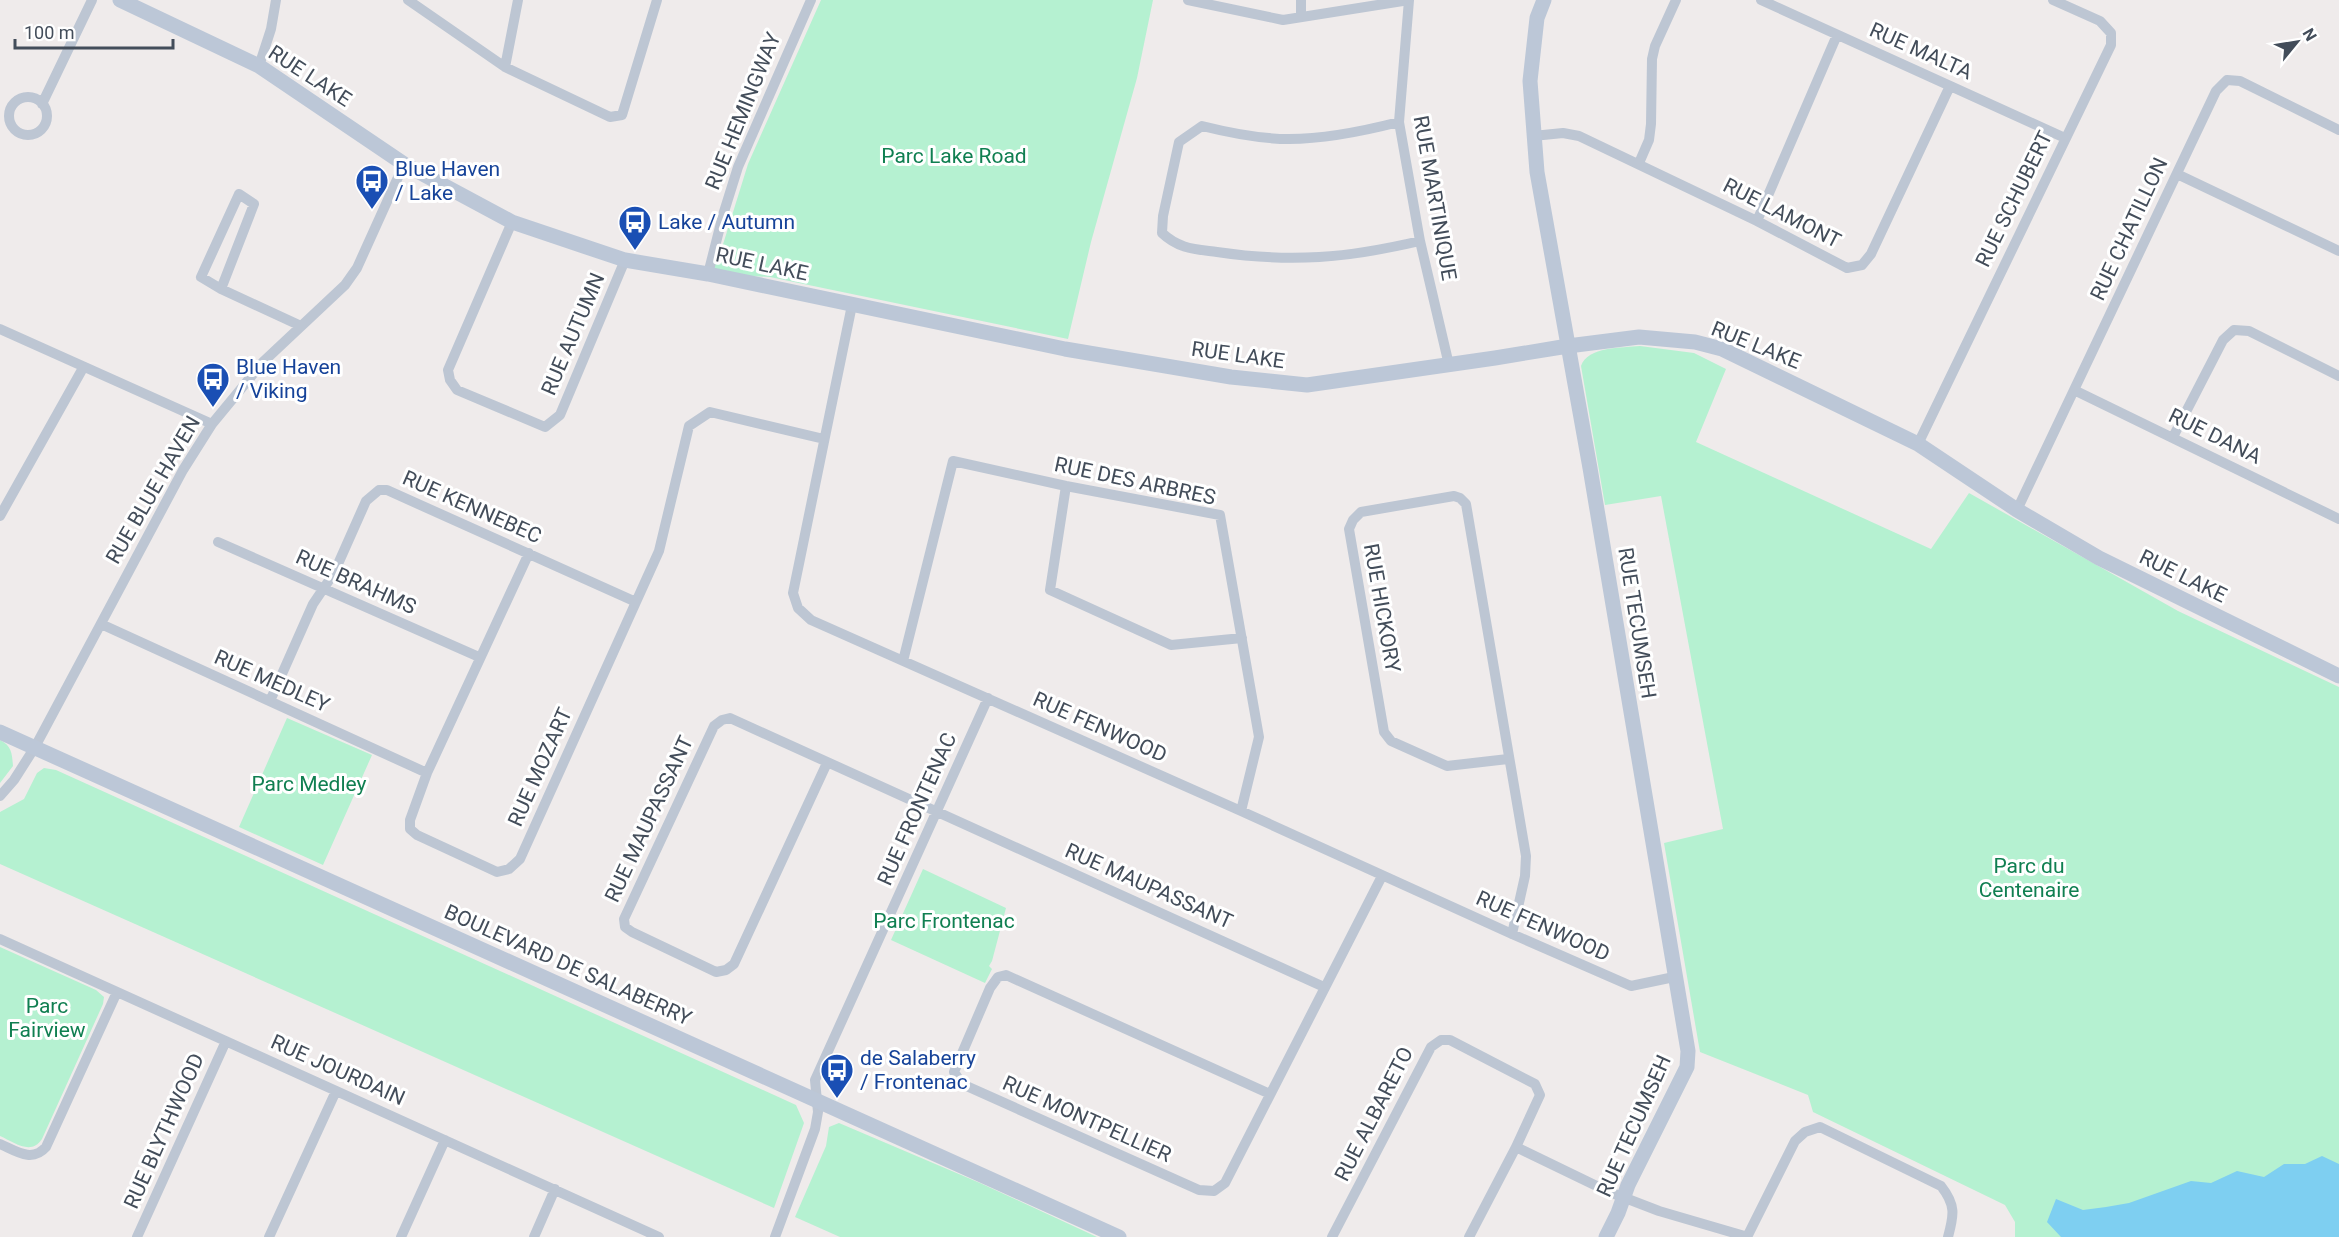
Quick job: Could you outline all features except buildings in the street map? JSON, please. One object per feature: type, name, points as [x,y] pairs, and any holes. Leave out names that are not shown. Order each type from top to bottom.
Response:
[{"type":"street","points":[[42,104],[92,0]]},
{"type":"street","name":"RUE LAKE","points":[[120,0],[259,66],[404,164],[512,222],[625,260],[708,274],[1065,350],[1231,377],[1307,385],[1640,337],[1695,342],[1722,349],[1918,444],[2017,510],[2099,558],[2339,676]]},
{"type":"street","points":[[259,66],[271,29],[276,0]]},
{"type":"street","points":[[408,0],[505,68],[610,117],[622,115],[657,0]]},
{"type":"street","points":[[505,68],[518,0]]},
{"type":"street","name":"RUE HEMINGWAY","points":[[708,274],[738,167],[811,0]]},
{"type":"street","points":[[1188,0],[1283,20],[1409,0]]},
{"type":"street","points":[[1300,0],[1300,17]]},
{"type":"street","name":"RUE MARTINIQUE","points":[[1409,0],[1399,122],[1420,241],[1449,365]]},
{"type":"street","name":"RUE TECUMSEH","points":[[1544,0],[1537,18],[1530,81],[1537,172],[1688,1051],[1687,1067],[1638,1165],[1606,1237]]},
{"type":"street","points":[[1639,163],[1649,140],[1654,46],[1676,0]]},
{"type":"street","name":"RUE MALTA","points":[[1761,0],[2065,138]]},
{"type":"street","name":"RUE SCHUBERT","points":[[1918,444],[2111,45],[2111,33],[2100,21],[2052,0]]},
{"type":"street","points":[[1757,221],[1837,34]]},
{"type":"street","name":"RUE CHATILLON","points":[[2017,510],[2216,91],[2227,80],[2240,81],[2339,130]]},
{"type":"street","name":"RUE LAMONT","points":[[1533,136],[1563,133],[1580,136],[1757,221],[1847,268],[1862,265],[1871,254],[1950,86]]},
{"type":"street","points":[[1399,122],[1289,139],[1239,135],[1202,126],[1179,142],[1163,216],[1162,233],[1173,243],[1184,247],[1236,255],[1298,260],[1358,254],[1420,241]]},
{"type":"street","name":"RUE BLUE HAVEN","points":[[0,796],[15,780],[34,747],[183,470],[212,424],[263,362],[345,285],[357,268],[404,164]]},
{"type":"street","points":[[2177,174],[2339,251]]},
{"type":"street","points":[[221,289],[254,204],[239,194],[201,277],[221,289],[301,326]]},
{"type":"street","name":"RUE AUTUMN","points":[[512,222],[448,370],[450,380],[457,390],[545,427],[560,415],[625,260]]},
{"type":"street","name":"RUE FENWOOD","points":[[852,305],[794,593],[798,608],[811,620],[1631,986],[1674,977]]},
{"type":"street","points":[[0,329],[212,424]]},
{"type":"street","points":[[2173,437],[2223,340],[2234,330],[2249,332],[2339,376]]},
{"type":"street","points":[[0,516],[83,368]]},
{"type":"street","name":"RUE DANA","points":[[2074,390],[2339,519]]},
{"type":"street","name":"RUE MOZART","points":[[529,554],[427,772],[410,820],[410,829],[417,835],[497,872],[509,869],[520,859],[659,551],[689,426],[710,412],[824,439]]},
{"type":"street","name":"RUE DES ARBRES","points":[[903,661],[953,461],[1066,486],[1220,515],[1259,737],[1241,811]]},
{"type":"street","points":[[1066,486],[1050,590],[1171,645],[1242,638]]},
{"type":"street","name":"RUE KENNEBEC","points":[[270,701],[313,604],[334,573],[366,501],[379,490],[387,490],[636,602]]},
{"type":"street","name":"RUE HICKORY","points":[[1508,759],[1447,766],[1391,741],[1384,732],[1349,529],[1353,520],[1361,512],[1454,496],[1466,504],[1526,856],[1525,876],[1512,934]]},
{"type":"street","name":"RUE BRAHMS","points":[[218,542],[479,657]]},
{"type":"street","name":"RUE MEDLEY","points":[[101,624],[427,772]]},
{"type":"street","name":"RUE FRONTENAC","points":[[775,1237],[815,1129],[817,1100],[815,1080],[988,698]]},
{"type":"street","name":"RUE MAUPASSANT","points":[[826,763],[734,964],[726,970],[716,972],[625,927],[624,919],[714,726],[730,718],[1324,987]]},
{"type":"street","name":"BOULEVARD DE SALABERRY","points":[[0,732],[1119,1237]]},
{"type":"street","name":"RUE MONTPELLIER","points":[[1270,1095],[1006,975],[998,977],[990,988],[954,1072],[962,1084],[1199,1190],[1214,1191],[1225,1183],[1382,876]]},
{"type":"street","name":"RUE JOURDAIN","points":[[0,939],[659,1237]]},
{"type":"street","points":[[0,1144],[30,1156],[40,1153],[46,1147],[117,992]]},
{"type":"street","name":"RUE ALBARETO","points":[[1332,1237],[1431,1047],[1441,1040],[1450,1040],[1535,1084],[1540,1095],[1470,1237]]},
{"type":"street","name":"RUE BLYTHWOOD","points":[[137,1237],[226,1041]]},
{"type":"street","points":[[269,1237],[336,1091]]},
{"type":"street","points":[[1516,1147],[1624,1197],[1748,1237],[1795,1141],[1805,1131],[1821,1127],[1941,1186],[1952,1205],[1953,1216],[1948,1237]]},
{"type":"street","points":[[401,1237],[445,1140]]},
{"type":"street","points":[[534,1237],[555,1189]]},
{"type":"green space","name":"Parc Lake Road","points":[[821,0],[1153,0],[1137,78],[1091,242],[1068,339],[770,277],[708,274],[720,254],[748,164]]},
{"type":"green space","name":"Parc du Centenaire","points":[[1640,346],[1694,353],[1726,369],[1696,442],[1931,549],[1969,493],[2178,611],[2339,687],[2339,1237],[2015,1237],[2015,1222],[2005,1205],[1813,1112],[1808,1095],[1700,1052],[1664,843],[1723,829],[1661,496],[1605,505],[1581,366],[1585,359],[1598,351]]},
{"type":"green space","name":"Parc Medley","points":[[287,718],[372,755],[323,865],[239,827]]},
{"type":"green space","points":[[0,740],[12,754],[13,766],[0,783]]},
{"type":"green space","points":[[44,768],[56,770],[796,1105],[804,1123],[774,1208],[0,864],[0,812],[24,799],[37,773]]},
{"type":"green space","name":"Parc Frontenac","points":[[923,869],[1006,908],[989,966],[992,969],[985,983],[891,940]]},
{"type":"green space","name":"Parc Fairview","points":[[0,947],[96,990],[104,997],[103,1004],[42,1139],[33,1147],[22,1146],[0,1136]]},
{"type":"green space","points":[[839,1123],[980,1183],[1097,1237],[840,1237],[795,1217],[826,1146],[829,1127]]},
{"type":"water","points":[[2322,1156],[2339,1164],[2339,1237],[2061,1237],[2047,1222],[2056,1199],[2083,1210],[2106,1207],[2129,1203],[2191,1181],[2211,1183],[2237,1171],[2264,1177],[2284,1164],[2305,1164]]},
{"type":"place","name":"Blue Haven / Lake","points":[[372,210]]},
{"type":"place","name":"Lake / Autumn","points":[[635,251]]},
{"type":"place","name":"Blue Haven / Viking","points":[[213,408]]},
{"type":"place","name":"de Salaberry / Frontenac","points":[[837,1099]]}]
